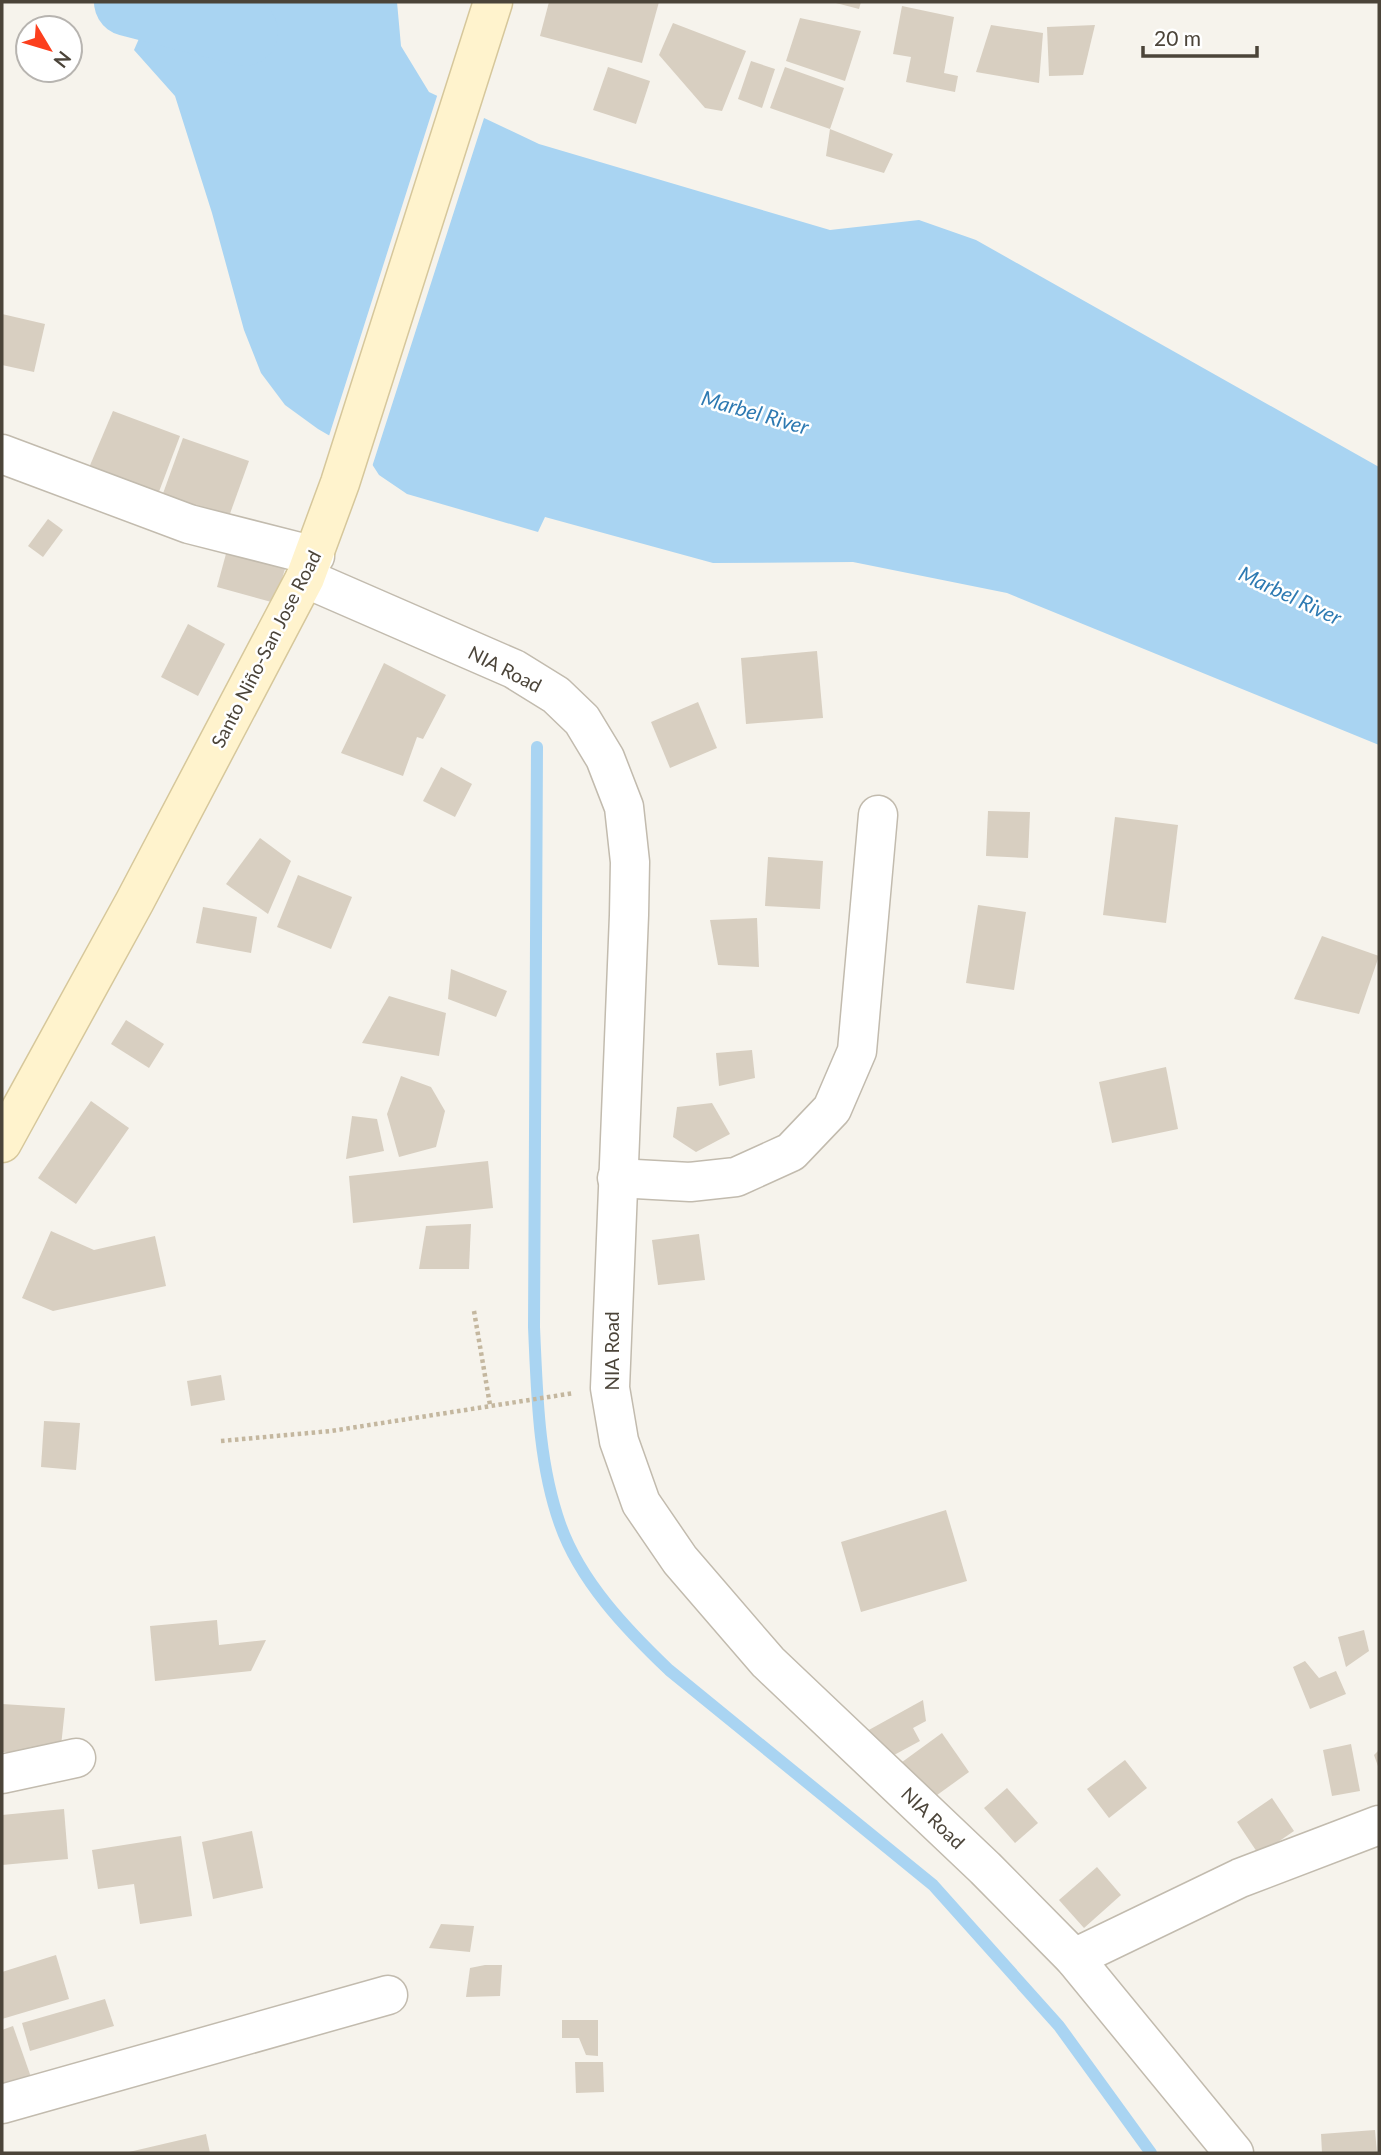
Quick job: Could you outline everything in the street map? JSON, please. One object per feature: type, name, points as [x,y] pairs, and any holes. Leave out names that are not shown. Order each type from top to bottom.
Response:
[{"type":"main road","name":"Santo Niño-San Jose Road","points":[[2,1143],[135,901],[310,567],[340,483],[493,2]]},
{"type":"street","name":"NIA Road","points":[[2,454],[310,567],[514,669],[556,695],[582,720],[605,758],[624,807],[630,862],[610,1388],[619,1441],[641,1503],[680,1560],[768,1662],[985,1868],[1074,1958],[1234,2153]]},
{"type":"street","points":[[617,1178],[690,1182],[736,1177],[791,1153],[832,1109],[857,1051],[878,815]]},
{"type":"street","points":[[2,1774],[75,1758]]},
{"type":"street","points":[[1074,1958],[1240,1878],[1379,1825]]},
{"type":"street","points":[[2,2105],[388,1995]]},
{"type":"path","points":[[474,1311],[490,1405]]},
{"type":"path","points":[[221,1441],[331,1431],[552,1396]]},
{"type":"water","name":"Marbel River","points":[[155,2],[397,2],[401,46],[429,92],[539,144],[830,230],[919,220],[976,240],[1379,467],[1379,745],[1007,593],[853,562],[713,563],[545,517],[538,532],[407,494],[379,475],[368,458],[318,429],[285,405],[261,373],[244,330],[212,213],[175,96],[134,50]]},
{"type":"pier","points":[[438,93],[485,115],[371,470],[366,461],[328,439]]},
{"type":"building","points":[[549,2],[659,2],[642,63],[540,36]]},
{"type":"building","points":[[832,2],[861,2],[859,9]]},
{"type":"building","points":[[902,6],[954,17],[944,73],[958,76],[955,92],[906,82],[911,57],[893,54]]},
{"type":"building","points":[[800,18],[861,31],[845,81],[786,61]]},
{"type":"building","points":[[673,23],[746,51],[722,111],[705,108],[659,55]]},
{"type":"building","points":[[991,25],[1043,33],[1039,83],[976,72]]},
{"type":"building","points":[[1095,25],[1083,75],[1049,76],[1047,27]]},
{"type":"building","points":[[751,61],[775,69],[762,108],[738,99]]},
{"type":"building","points":[[608,67],[650,81],[636,124],[593,110]]},
{"type":"building","points":[[785,67],[844,88],[830,129],[770,108]]},
{"type":"building","points":[[830,129],[893,154],[884,173],[826,156]]},
{"type":"building","points":[[2,314],[45,324],[34,372],[2,365]]},
{"type":"building","points":[[113,411],[180,436],[157,497],[88,470]]},
{"type":"building","points":[[183,438],[249,461],[227,522],[161,499]]},
{"type":"building","points":[[48,519],[63,530],[43,557],[28,546]]},
{"type":"building","points":[[230,539],[289,555],[275,603],[217,587]]},
{"type":"building","points":[[188,624],[225,644],[198,696],[161,677]]},
{"type":"building","points":[[817,651],[823,718],[746,724],[741,658]]},
{"type":"building","points":[[384,663],[446,695],[423,739],[417,737],[403,776],[341,753]]},
{"type":"building","points":[[698,702],[717,748],[670,768],[651,722]]},
{"type":"building","points":[[441,767],[472,784],[455,817],[423,801]]},
{"type":"building","points":[[988,811],[1030,812],[1028,858],[986,856]]},
{"type":"building","points":[[1115,817],[1178,825],[1166,923],[1103,915]]},
{"type":"building","points":[[260,838],[291,861],[268,914],[226,884]]},
{"type":"building","points":[[768,857],[823,861],[820,909],[765,906]]},
{"type":"building","points":[[298,875],[352,897],[331,949],[277,927]]},
{"type":"building","points":[[978,905],[1026,912],[1014,990],[966,983]]},
{"type":"building","points":[[203,907],[257,917],[251,953],[196,943]]},
{"type":"building","points":[[757,918],[759,967],[718,965],[710,920]]},
{"type":"building","points":[[1322,936],[1379,956],[1359,1014],[1294,999]]},
{"type":"building","points":[[451,969],[507,991],[496,1017],[448,999]]},
{"type":"building","points":[[389,996],[446,1013],[439,1056],[362,1043]]},
{"type":"building","points":[[126,1020],[164,1044],[149,1068],[111,1044]]},
{"type":"building","points":[[752,1050],[755,1078],[719,1086],[716,1053]]},
{"type":"building","points":[[1166,1067],[1178,1129],[1112,1143],[1099,1082]]},
{"type":"building","points":[[401,1076],[431,1087],[445,1111],[436,1147],[399,1157],[387,1114]]},
{"type":"building","points":[[91,1101],[129,1128],[76,1204],[38,1178]]},
{"type":"building","points":[[712,1103],[730,1134],[696,1152],[673,1137],[677,1107]]},
{"type":"building","points":[[352,1116],[377,1119],[384,1151],[346,1159]]},
{"type":"building","points":[[488,1161],[493,1208],[353,1223],[349,1176]]},
{"type":"building","points":[[471,1224],[469,1269],[419,1269],[426,1226]]},
{"type":"building","points":[[51,1231],[94,1250],[155,1236],[166,1286],[53,1311],[22,1298]]},
{"type":"building","points":[[699,1234],[705,1280],[658,1285],[652,1240]]},
{"type":"building","points":[[221,1375],[225,1400],[191,1406],[187,1381]]},
{"type":"building","points":[[44,1421],[80,1423],[76,1470],[41,1467]]},
{"type":"building","points":[[946,1510],[967,1581],[861,1612],[841,1542]]},
{"type":"building","points":[[217,1620],[219,1645],[266,1640],[251,1671],[155,1681],[150,1626]]},
{"type":"building","points":[[1364,1630],[1369,1651],[1346,1667],[1338,1637]]},
{"type":"building","points":[[1305,1661],[1319,1678],[1336,1671],[1346,1694],[1310,1709],[1293,1667]]},
{"type":"building","points":[[923,1700],[926,1721],[913,1728],[920,1741],[883,1761],[867,1731]]},
{"type":"building","points":[[2,1704],[65,1708],[60,1756],[2,1752]]},
{"type":"building","points":[[942,1733],[969,1772],[926,1803],[898,1765]]},
{"type":"building","points":[[1351,1744],[1360,1791],[1332,1796],[1323,1750]]},
{"type":"building","points":[[1379,1750],[1379,1769],[1374,1755]]},
{"type":"building","points":[[1125,1760],[1147,1788],[1109,1818],[1087,1789]]},
{"type":"building","points":[[1007,1788],[1038,1823],[1015,1843],[984,1808]]},
{"type":"building","points":[[1272,1798],[1294,1831],[1259,1855],[1237,1822]]},
{"type":"building","points":[[64,1809],[68,1859],[2,1865],[2,1815]]},
{"type":"building","points":[[252,1831],[263,1888],[213,1899],[202,1842]]},
{"type":"building","points":[[181,1836],[192,1916],[140,1924],[134,1884],[98,1889],[92,1850]]},
{"type":"building","points":[[1097,1867],[1121,1895],[1084,1928],[1059,1900]]},
{"type":"building","points":[[441,1924],[474,1926],[470,1952],[429,1948]]},
{"type":"building","points":[[56,1955],[69,1999],[2,2019],[2,1972]]},
{"type":"building","points":[[502,1965],[500,1996],[466,1997],[470,1968]]},
{"type":"building","points":[[105,1999],[114,2026],[30,2051],[22,2023]]},
{"type":"building","points":[[562,2020],[598,2020],[598,2056],[586,2055],[579,2038],[562,2038]]},
{"type":"building","points":[[13,2026],[31,2077],[2,2088],[2,2030]]},
{"type":"building","points":[[575,2062],[603,2062],[604,2092],[576,2093]]},
{"type":"building","points":[[1375,2130],[1377,2153],[1322,2153],[1321,2134]]},
{"type":"building","points":[[206,2134],[210,2153],[129,2153],[129,2152]]},
{"type":"waterway","points":[[128,2],[244,32]]},
{"type":"waterway","points":[[537,747],[534,1327],[543,1452],[553,1500],[569,1545],[579,1565],[606,1603],[669,1670],[933,1885],[1059,2026],[1151,2153]]}]
